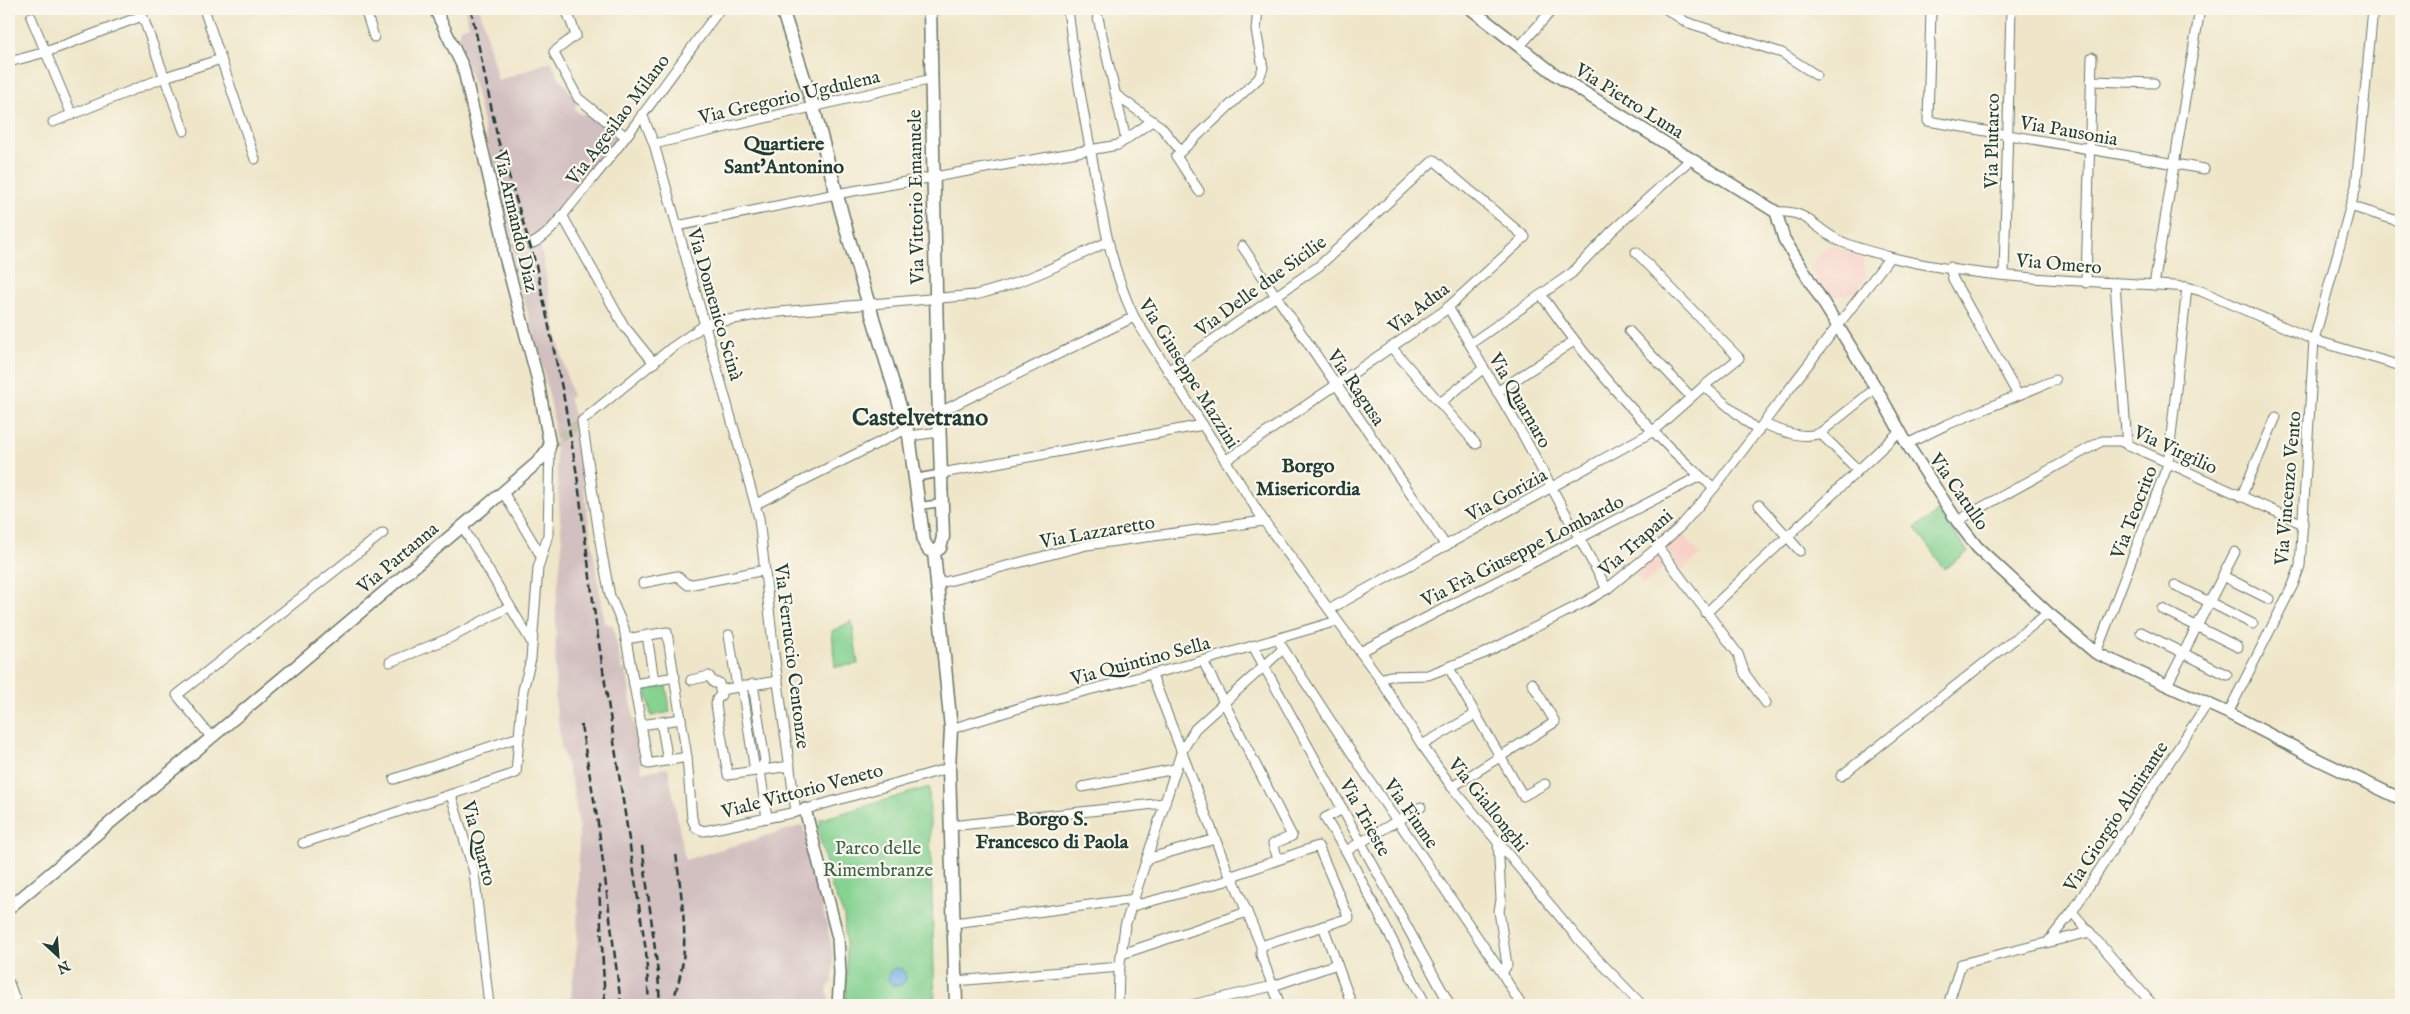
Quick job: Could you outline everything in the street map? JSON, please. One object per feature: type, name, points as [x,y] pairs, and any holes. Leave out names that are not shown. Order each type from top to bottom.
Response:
[{"type":"main road","points":[[782,9],[813,106],[836,194],[896,389],[907,433],[924,542],[934,552],[951,729],[949,768],[950,826],[956,1005]]},
{"type":"main road","name":"Via Vittorio Emanuele","points":[[930,9],[938,413],[942,474],[943,543],[934,552]]},
{"type":"street","points":[[204,9],[255,159]]},
{"type":"street","points":[[365,9],[374,37]]},
{"type":"street","name":"Via Armando Diaz","points":[[435,9],[463,67],[537,378],[550,446]]},
{"type":"street","points":[[566,9],[576,35],[554,52],[555,55],[578,98],[625,136]]},
{"type":"street","name":"Via Agesilao Milano","points":[[533,243],[539,240],[562,215],[642,114],[720,9]]},
{"type":"street","name":"Via Giuseppe Mazzini","points":[[1068,9],[1090,151],[1107,242],[1123,294],[1134,317],[1264,521],[1330,608]]},
{"type":"street","points":[[1096,9],[1126,140]]},
{"type":"street","points":[[1199,191],[1176,156],[1180,150],[1259,78],[1263,68],[1256,30],[1257,9]]},
{"type":"street","name":"Via Pietro Luna","points":[[1471,9],[1556,75],[1776,212]]},
{"type":"street","points":[[1519,47],[1553,9]]},
{"type":"street","points":[[1666,9],[1686,22],[1782,53],[1816,75]]},
{"type":"street","name":"Via Pausonia","points":[[1931,9],[1928,121],[2007,136],[2204,168]]},
{"type":"street","name":"Via Plutarco","points":[[2004,274],[2011,9]]},
{"type":"street","points":[[2154,285],[2172,163],[2200,9]]},
{"type":"street","name":"Via Vincenzo Vento","points":[[2228,714],[2293,586],[2300,566],[2314,340],[2356,186],[2373,9]]},
{"type":"street","points":[[9,62],[46,52],[141,12],[184,131]]},
{"type":"street","points":[[31,17],[72,114]]},
{"type":"street","points":[[2086,283],[2092,57]]},
{"type":"street","points":[[53,122],[165,77],[221,59]]},
{"type":"street","name":"Via Gregorio Ugdulena","points":[[654,144],[932,79]]},
{"type":"street","points":[[2091,81],[2154,83]]},
{"type":"street","points":[[1116,95],[1161,127],[1180,150]]},
{"type":"street","name":"Via Domenico Scinà","points":[[642,114],[654,144],[756,504]]},
{"type":"street","points":[[676,226],[933,176],[1118,145],[1152,121]]},
{"type":"street","points":[[1470,344],[1542,296],[1572,273],[1612,231],[1692,158]]},
{"type":"street","name":"Via Delle due Sicilie","points":[[1168,371],[1320,266],[1434,160]]},
{"type":"street","name":"Via Adua","points":[[1226,461],[1448,307],[1525,237],[1434,160]]},
{"type":"street","points":[[2350,206],[2401,222]]},
{"type":"street","name":"Via Omero","points":[[1776,212],[1790,211],[1803,215],[1836,239],[1890,256],[1950,267],[2042,280],[2187,287],[2201,291],[2314,340],[2401,366]]},
{"type":"street","name":"Via Catullo","points":[[1776,212],[1784,239],[1876,388],[1906,444],[1957,520],[1977,546],[2048,613],[2096,653],[2228,714],[2401,799]]},
{"type":"street","points":[[562,215],[624,326],[654,362]]},
{"type":"street","points":[[626,639],[667,632],[687,761],[648,764],[624,628],[610,596],[582,421],[654,362],[706,324],[768,313],[975,295],[1005,288],[1032,278],[1107,242]]},
{"type":"street","name":"Via Ragusa","points":[[1242,246],[1446,546]]},
{"type":"street","name":"Via Gorizia","points":[[1330,608],[1652,432],[1739,358],[1636,252]]},
{"type":"street","name":"Via Trapani","points":[[1380,679],[1390,676],[1428,675],[1449,668],[1531,631],[1607,589],[1658,547],[1681,526],[1714,488],[1890,256]]},
{"type":"street","points":[[1950,267],[1953,279],[2018,395]]},
{"type":"street","points":[[2115,284],[2127,444]]},
{"type":"street","name":"Via Teocrito","points":[[2096,653],[2168,464],[2187,287]]},
{"type":"street","points":[[1542,296],[1593,367],[1652,432],[1714,488]]},
{"type":"street","name":"Via Quarnaro","points":[[1448,307],[1607,589]]},
{"type":"street","points":[[938,413],[1134,317]]},
{"type":"street","points":[[1629,331],[1691,397]]},
{"type":"street","points":[[1497,392],[1574,341]]},
{"type":"street","points":[[1391,347],[1476,444]]},
{"type":"street","points":[[1440,403],[1484,368]]},
{"type":"street","points":[[1906,444],[1946,425],[2055,380]]},
{"type":"street","points":[[1704,386],[1761,427],[1812,436],[1820,433],[1876,388]]},
{"type":"street","points":[[2241,497],[2276,417]]},
{"type":"street","points":[[915,478],[1203,426]]},
{"type":"street","points":[[756,504],[907,433],[939,432]]},
{"type":"street","points":[[1706,613],[1899,432]]},
{"type":"street","points":[[1820,433],[1858,470]]},
{"type":"street","name":"Via Virgilio","points":[[1957,520],[2102,441],[2120,441],[2303,524]]},
{"type":"street","name":"Via Partanna","points":[[9,908],[503,492],[539,461],[550,446]]},
{"type":"street","name":"Via Quarto","points":[[489,1005],[474,872],[450,795],[516,773],[523,690],[532,643],[538,568],[548,535],[550,446]]},
{"type":"street","name":"Via Frà Giuseppe Lombardo","points":[[1360,652],[1580,540],[1700,476]]},
{"type":"street","points":[[503,492],[541,556]]},
{"type":"street","points":[[919,506],[942,503]]},
{"type":"street","name":"Via Ferruccio Centonze","points":[[756,504],[790,766],[801,810]]},
{"type":"street","points":[[1759,505],[1800,551]]},
{"type":"street","name":"Via Lazzaretto","points":[[937,584],[1087,545],[1264,521]]},
{"type":"street","points":[[462,526],[532,643]]},
{"type":"street","points":[[211,738],[177,694],[383,533]]},
{"type":"street","points":[[1658,547],[1738,654],[1745,674],[1766,703]]},
{"type":"street","points":[[2167,685],[2235,552]]},
{"type":"street","points":[[643,583],[677,576],[688,585],[765,570]]},
{"type":"street","points":[[2223,576],[2269,600]]},
{"type":"street","points":[[2174,586],[2253,624]]},
{"type":"street","points":[[390,662],[452,637],[509,607]]},
{"type":"street","name":"Via Giallonghi","points":[[1330,608],[1337,621],[1380,679],[1422,745],[1452,787],[1581,942],[1642,1005]]},
{"type":"street","points":[[2162,608],[2238,647]]},
{"type":"street","points":[[1840,776],[2048,613]]},
{"type":"street","name":"Via Quintino Sella","points":[[951,729],[1026,706],[1203,661],[1337,621]]},
{"type":"street","points":[[2141,632],[2226,674]]},
{"type":"street","points":[[647,635],[654,681]]},
{"type":"street","points":[[729,635],[754,766],[760,770]]},
{"type":"street","name":"Via Fiume","points":[[1277,639],[1391,813],[1502,973],[1518,1004]]},
{"type":"street","name":"Via Trieste","points":[[1253,646],[1450,1005]]},
{"type":"street","points":[[1118,1005],[1120,967],[1126,926],[1181,753],[1195,729],[1283,649]]},
{"type":"street","points":[[1203,661],[1292,836],[1273,844],[1278,859]]},
{"type":"street","points":[[1449,668],[1523,796],[1545,784]]},
{"type":"street","points":[[1152,675],[1228,872],[1232,876],[1261,946],[1261,955],[1280,1005]]},
{"type":"street","points":[[691,680],[709,676],[714,683],[719,683],[721,695],[717,699],[716,705],[728,775],[790,766]]},
{"type":"street","points":[[634,684],[675,677]]},
{"type":"street","points":[[720,690],[778,681]]},
{"type":"street","points":[[1452,787],[1555,722],[1532,683]]},
{"type":"street","points":[[753,684],[765,761],[760,770],[767,818]]},
{"type":"street","name":"Via Giorgio Almirante","points":[[2048,942],[2072,912],[2207,704]]},
{"type":"street","points":[[1422,745],[1476,714]]},
{"type":"street","points":[[641,725],[681,719]]},
{"type":"street","points":[[661,722],[668,761]]},
{"type":"street","points":[[394,779],[518,737]]},
{"type":"street","name":"Viale Vittorio Veneto","points":[[687,761],[688,795],[692,819],[696,828],[704,831],[801,810],[949,768]]},
{"type":"street","points":[[1082,787],[1175,769]]},
{"type":"street","points":[[303,843],[450,795]]},
{"type":"street","points":[[950,826],[1164,804]]},
{"type":"street","points":[[1346,850],[1421,807]]},
{"type":"street","points":[[1343,809],[1325,818],[1346,850],[1426,1005]]},
{"type":"street","points":[[801,810],[838,938],[840,974],[838,1005]]},
{"type":"street","points":[[1147,859],[1215,839]]},
{"type":"street","points":[[1498,840],[1501,900],[1499,911],[1507,965],[1502,973]]},
{"type":"street","points":[[954,924],[1134,903],[1226,881],[1232,876],[1318,846],[1349,918],[1261,946]]},
{"type":"street","points":[[1122,954],[1247,912]]},
{"type":"street","points":[[2072,912],[2152,1005]]},
{"type":"street","points":[[1323,926],[1352,1005]]},
{"type":"street","points":[[1948,1005],[1961,964],[2090,932]]},
{"type":"street","points":[[1191,1005],[1273,986],[1337,964]]},
{"type":"street","points":[[955,981],[1120,967]]},
{"type":"street","points":[[9,983],[18,1005]]},
{"type":"shaded area","points":[[465,9],[480,9],[498,81],[551,61],[560,79],[577,101],[575,109],[580,114],[588,113],[619,139],[539,237],[556,333],[572,396],[569,398],[575,418],[580,449],[578,450],[604,622],[613,625],[622,670],[626,669],[642,772],[668,768],[685,860],[803,825],[834,962],[832,982],[827,989],[831,1005],[570,1005],[577,945],[579,827],[572,782],[561,746],[555,697],[556,604],[562,546],[553,414],[540,355],[511,255],[516,253],[509,238],[475,88],[457,40],[460,28],[469,25]]},
{"type":"shaded area","points":[[1829,244],[1862,257],[1866,277],[1854,293],[1828,297],[1810,268]]},
{"type":"shaded area","points":[[1683,535],[1701,555],[1681,570],[1666,549]]},
{"type":"shaded area","points":[[1657,554],[1666,566],[1643,585],[1634,573]]},
{"type":"green space","points":[[1939,511],[1968,552],[1944,569],[1915,528]]},
{"type":"green space","points":[[852,621],[858,664],[835,667],[832,631]]},
{"type":"green space","points":[[666,686],[670,712],[651,716],[646,689]]},
{"type":"green space","name":"Parco delle Rimembranze","points":[[929,787],[935,1005],[849,1005],[846,1003],[847,960],[844,916],[832,888],[817,827],[821,825],[819,820]]},
{"type":"water","points":[[893,968],[901,968],[906,973],[904,984],[893,986],[888,981],[888,973]]},
{"type":"tunnel","points":[[513,250],[533,243]]},
{"type":"tunnel","points":[[550,446],[582,421]]},
{"type":"railway","points":[[471,9],[498,140],[536,265],[563,393],[577,475],[596,624],[646,951],[649,1005]]},
{"type":"railway","points":[[581,725],[598,823],[621,1005]]},
{"type":"railway","points":[[642,846],[658,973],[660,1005]]},
{"type":"railway","points":[[672,1005],[681,971],[684,947],[676,853]]},
{"type":"railway","points":[[599,885],[605,1005]]},
{"type":"district","name":"Quartiere Sant'Antonino","points":[[784,154]]},
{"type":"district","name":"Castelvetrano","points":[[920,417]]},
{"type":"district","name":"Borgo Misericordia","points":[[1308,476]]},
{"type":"district","name":"Borgo S. Francesco di Paola","points":[[1052,830]]}]
